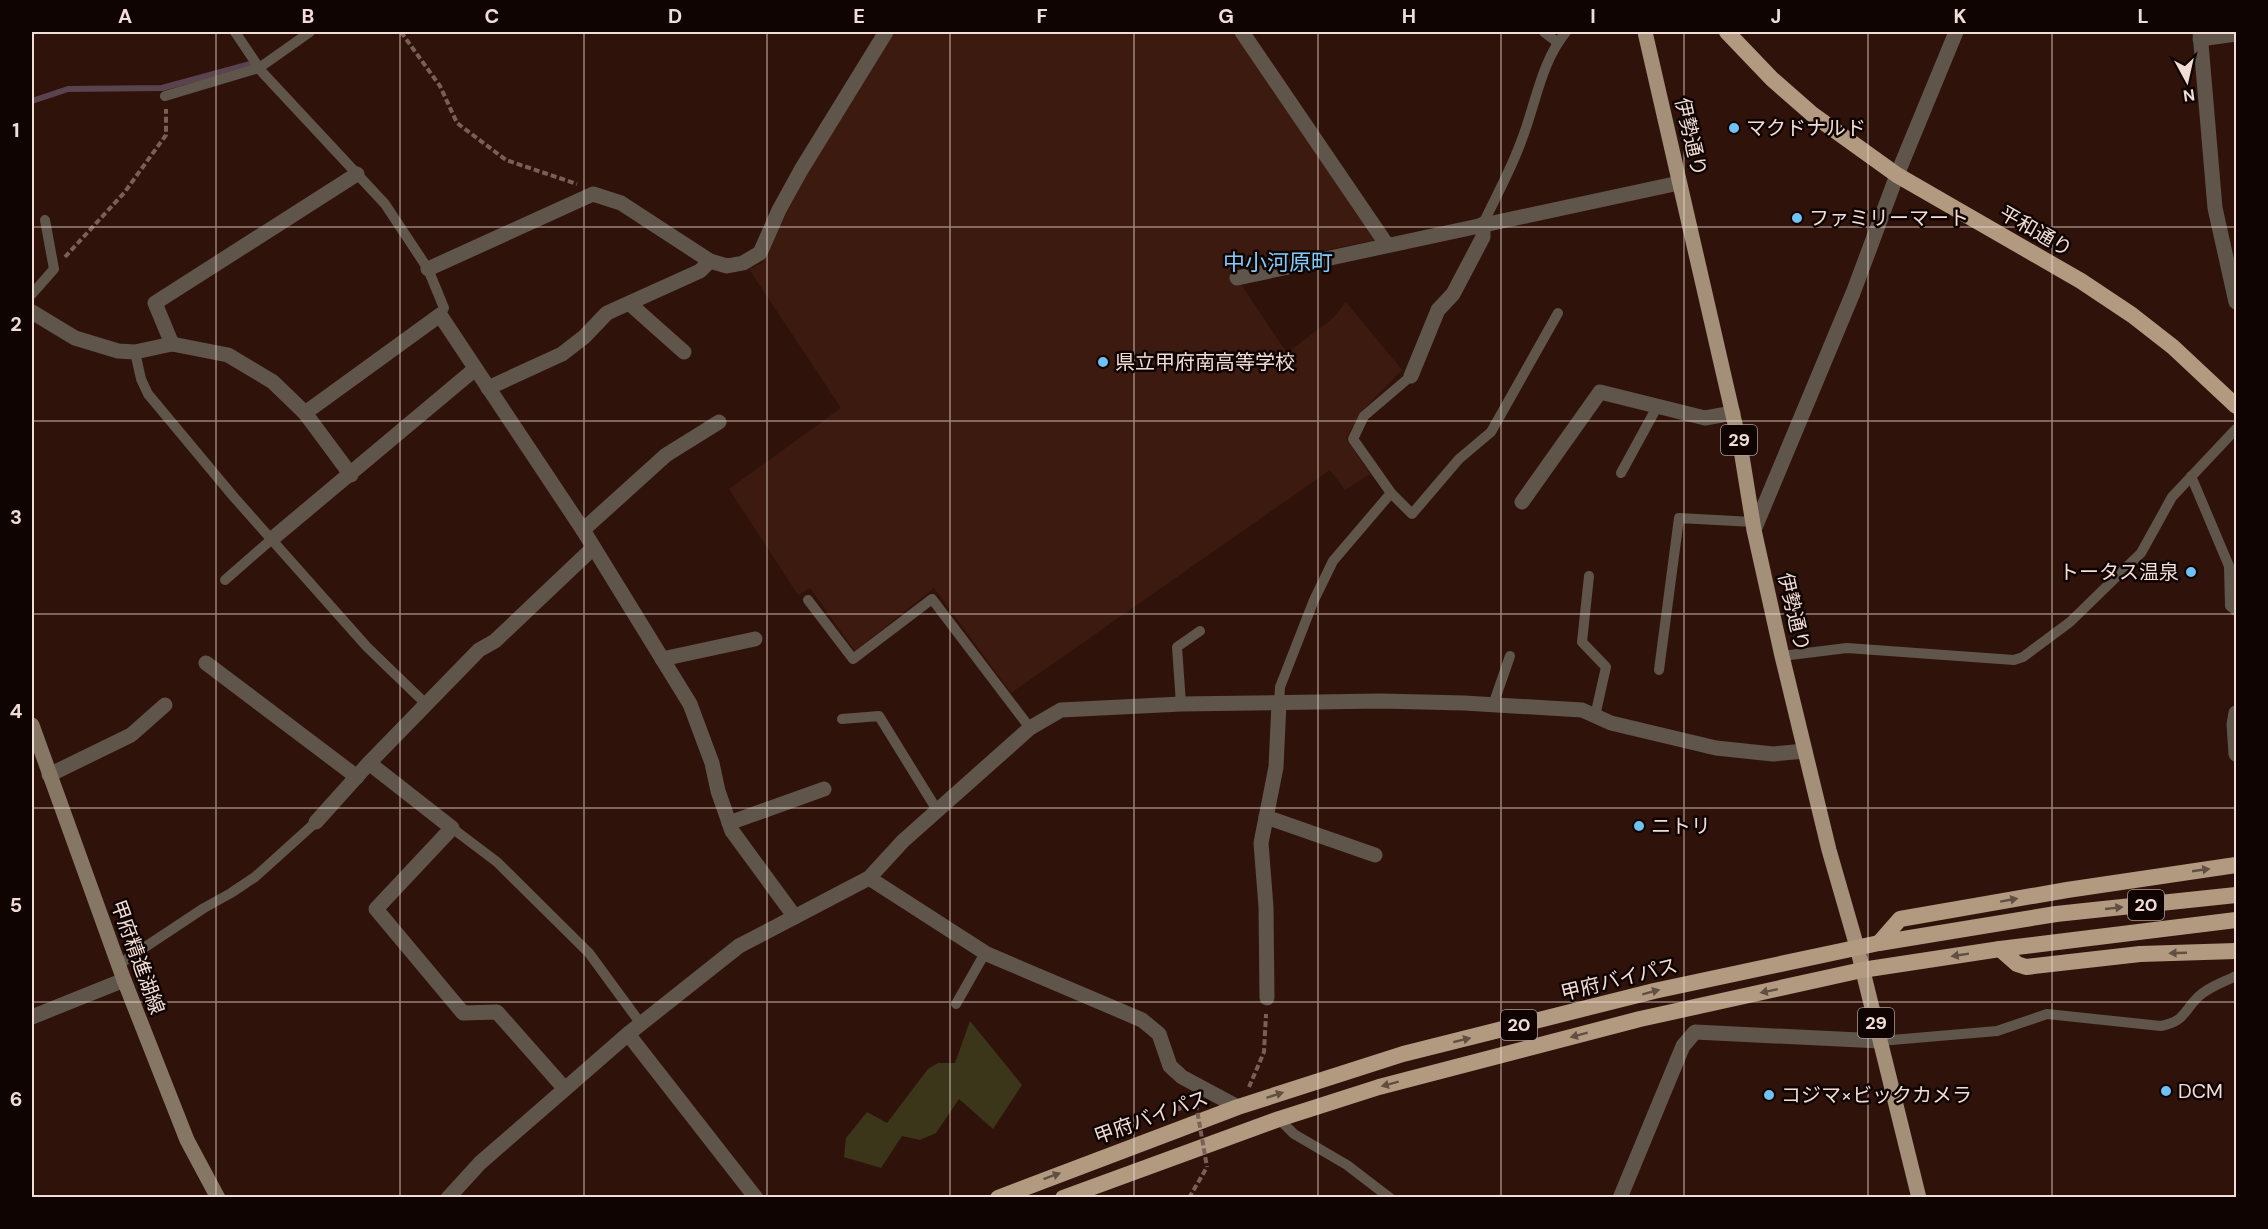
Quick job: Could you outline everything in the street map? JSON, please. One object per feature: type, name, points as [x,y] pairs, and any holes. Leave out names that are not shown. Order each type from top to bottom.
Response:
[{"type":"highway","name":"平和通り","points":[[1727,32],[1772,79],[1812,114],[1897,175],[2081,281],[2132,315],[2173,348],[2236,406]]},
{"type":"highway","points":[[1878,943],[1900,919],[2067,890],[2236,865]]},
{"type":"highway","name":"甲府バイパス","points":[[998,1197],[1244,1105],[1403,1054],[1654,991],[1878,943],[2056,914],[2236,895]]},
{"type":"highway","name":"20","points":[[1063,1197],[1279,1119],[1379,1087],[1640,1019],[1862,970],[2000,949],[2236,920]]},
{"type":"highway","points":[[2000,949],[2026,967],[2140,954],[2236,951]]},
{"type":"main road","name":"伊勢通り","points":[[1645,32],[1733,413],[1753,526],[1782,656],[1828,850],[1857,947],[1919,1197]]},
{"type":"main road","name":"甲府精進湖線","points":[[32,725],[123,980],[187,1140],[218,1197]]},
{"type":"street","points":[[428,269],[592,194],[621,203],[710,261],[727,266],[743,263],[760,253],[779,210],[801,170],[886,32]]},
{"type":"street","points":[[1242,32],[1387,245]]},
{"type":"street","points":[[1753,526],[1853,293],[1897,175],[1956,32]]},
{"type":"street","points":[[2236,34],[2200,35],[2215,208],[2236,302]]},
{"type":"street","points":[[172,344],[155,303],[357,174]]},
{"type":"street","points":[[1237,278],[1679,183]]},
{"type":"street","points":[[1411,375],[1438,310],[1453,294],[1483,237],[1483,224]]},
{"type":"street","points":[[488,388],[562,354],[584,337],[607,313],[700,271],[710,261]]},
{"type":"street","points":[[630,304],[684,352]]},
{"type":"street","points":[[32,312],[75,338],[118,351],[135,352],[172,344],[228,355],[273,382],[305,413],[351,475]]},
{"type":"street","points":[[305,413],[440,315],[583,530],[690,704],[712,763],[718,791],[732,831],[795,917]]},
{"type":"street","points":[[272,539],[475,369]]},
{"type":"street","points":[[1522,502],[1600,392],[1706,418],[1733,413]]},
{"type":"street","points":[[583,530],[666,455],[719,422]]},
{"type":"street","points":[[316,822],[369,763],[479,650],[495,641],[593,548]]},
{"type":"street","points":[[662,659],[755,639]]},
{"type":"street","points":[[206,663],[357,777]]},
{"type":"street","points":[[448,1197],[480,1162],[628,1034],[739,946],[869,878],[903,841],[1030,728],[1061,710],[1181,704],[1381,701],[1493,705],[1582,710],[1611,723],[1716,748],[1773,754],[1805,751]]},
{"type":"street","points":[[1267,998],[1266,907],[1261,843],[1276,767],[1279,703]]},
{"type":"street","points":[[50,775],[131,735],[165,705]]},
{"type":"street","points":[[2236,713],[2234,724],[2236,754]]},
{"type":"street","points":[[369,763],[452,828],[376,909],[463,1013],[497,1012],[565,1089]]},
{"type":"street","points":[[729,823],[824,789]]},
{"type":"street","points":[[1266,817],[1375,855]]},
{"type":"street","points":[[869,878],[985,953],[1142,1020],[1159,1034],[1170,1065],[1182,1077],[1244,1105]]},
{"type":"street","points":[[32,1017],[123,980]]},
{"type":"street","points":[[1620,1197],[1683,1046],[1695,1032],[1880,1041]]},
{"type":"street","points":[[628,1034],[756,1197]]},
{"type":"lane","points":[[235,32],[259,68],[386,204],[428,269],[444,308],[440,315]]},
{"type":"lane","points":[[165,96],[259,68],[310,32]]},
{"type":"lane","points":[[1544,32],[1557,42]]},
{"type":"lane","points":[[1483,224],[1521,143],[1545,68],[1557,42],[1566,32]]},
{"type":"lane","points":[[32,294],[54,269],[45,220]]},
{"type":"lane","points":[[1411,375],[1364,416],[1353,439],[1391,493],[1412,514],[1459,459],[1491,432],[1558,313]]},
{"type":"lane","points":[[135,352],[141,379],[148,394],[233,496],[367,647],[426,704]]},
{"type":"lane","points":[[1621,473],[1657,407]]},
{"type":"lane","points":[[1782,656],[1847,648],[2014,660],[2024,657],[2070,622],[2141,553],[2172,497],[2236,429]]},
{"type":"lane","points":[[2190,476],[2229,566],[2230,606],[2236,611]]},
{"type":"lane","points":[[1279,703],[1280,687],[1284,676],[1314,600],[1333,561],[1391,493]]},
{"type":"lane","points":[[1659,670],[1679,518],[1753,526]]},
{"type":"lane","points":[[225,580],[272,539]]},
{"type":"lane","points":[[1589,576],[1582,642],[1606,667],[1595,716]]},
{"type":"lane","points":[[808,600],[853,659],[932,599],[1030,728]]},
{"type":"lane","points":[[1181,704],[1177,647],[1200,631]]},
{"type":"lane","points":[[1493,705],[1510,656]]},
{"type":"lane","points":[[842,719],[879,716],[937,810]]},
{"type":"lane","points":[[118,965],[255,877],[316,822]]},
{"type":"lane","points":[[452,828],[497,862],[589,952],[641,1024]]},
{"type":"lane","points":[[956,1004],[985,953]]},
{"type":"lane","points":[[1880,1041],[1997,1031],[2047,1014],[2161,1026],[2182,1019],[2198,997],[2236,976]]},
{"type":"lane","points":[[1279,1119],[1294,1134],[1347,1165],[1390,1197]]},
{"type":"path","points":[[400,32],[440,86],[457,123],[506,160],[585,187],[592,194]]},
{"type":"path","points":[[54,269],[124,193],[166,135],[165,96]]},
{"type":"path","points":[[1244,1105],[1248,1084],[1264,1052],[1267,998]]},
{"type":"path","points":[[1185,1097],[1179,1108],[1196,1104],[1207,1167],[1189,1197]]},
{"type":"shaded area","name":"県立甲府南高等学校","points":[[894,32],[1235,32],[1375,240],[1236,269],[1237,278],[1287,353],[1333,318],[1346,302],[1402,370],[1362,411],[1346,438],[1370,474],[1345,490],[1330,470],[1011,693],[934,588],[855,651],[810,588],[798,595],[729,489],[841,408],[749,269],[762,263],[805,175]]},
{"type":"shaded area","points":[[970,1021],[1022,1085],[993,1129],[959,1099],[936,1133],[920,1140],[902,1136],[881,1168],[844,1157],[846,1138],[867,1112],[887,1123],[928,1069],[938,1063],[955,1063]]},
{"type":"waterway","points":[[32,101],[68,89],[162,88],[257,62]]},
{"type":"place","name":"マクドナルド","points":[[1734,128]]},
{"type":"place","name":"ファミリーマート","points":[[1797,218]]},
{"type":"place","name":"県立甲府南高等学校","points":[[1103,362]]},
{"type":"place","name":"トータス温泉","points":[[2191,572]]},
{"type":"place","name":"ニトリ","points":[[1639,826]]},
{"type":"place","name":"DCM","points":[[2166,1091]]},
{"type":"place","name":"コジマ×ビックカメラ","points":[[1769,1095]]},
{"type":"district","name":"中小河原町","points":[[1278,262]]}]
